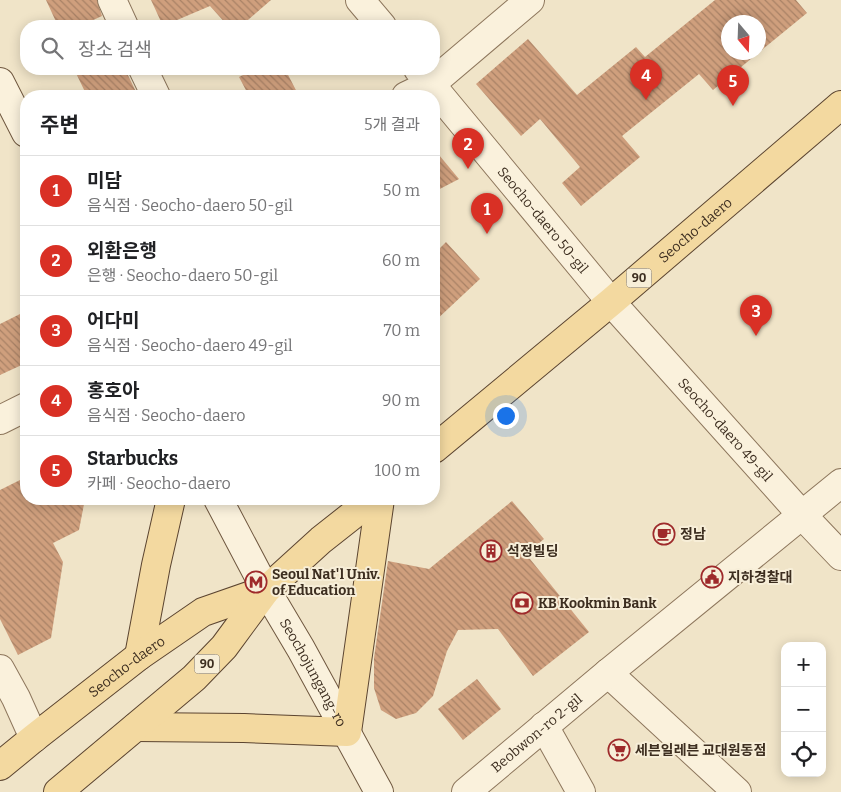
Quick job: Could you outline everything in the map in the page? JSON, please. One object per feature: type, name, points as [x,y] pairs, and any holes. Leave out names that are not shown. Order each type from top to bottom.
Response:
[{"type":"main road","name":"Seocho-daero","points":[[440,443],[611,302],[841,105]]},
{"type":"main road","points":[[139,656],[170,505]]},
{"type":"main road","name":"Seocho-daero","points":[[68,788],[194,678],[224,647],[266,590],[321,540],[365,505]]},
{"type":"main road","points":[[136,727],[244,728],[347,732],[379,505]]},
{"type":"main road","name":"Seocho-daero","points":[[0,766],[139,656],[203,612],[266,590]]},
{"type":"street","points":[[112,0],[121,20]]},
{"type":"street","points":[[360,0],[377,20]]},
{"type":"street","points":[[440,65],[530,0]]},
{"type":"street","points":[[146,75],[153,90]]},
{"type":"street","points":[[411,90],[424,76]]},
{"type":"street","name":"Seocho-daero 50-gil","points":[[424,76],[436,90]]},
{"type":"street","points":[[0,82],[20,121]]},
{"type":"street","name":"Seocho-daero 50-gil","points":[[440,95],[611,302]]},
{"type":"street","name":"Seocho-daero 49-gil","points":[[611,302],[841,556]]},
{"type":"street","points":[[0,420],[20,411]]},
{"type":"street","name":"Beobwon-ro 2-gil","points":[[466,792],[608,673],[841,483]]},
{"type":"street","name":"Seochojungang-ro","points":[[221,505],[266,590],[301,649],[379,792]]},
{"type":"street","points":[[0,669],[16,698],[34,738]]},
{"type":"street","points":[[608,673],[738,792]]},
{"type":"street","points":[[544,726],[580,792]]},
{"type":"building","points":[[46,0],[97,0],[102,16],[93,20],[55,20]]},
{"type":"building","points":[[151,0],[271,0],[248,20],[223,20],[210,6],[177,20],[160,20]]},
{"type":"building","points":[[715,0],[796,0],[807,13],[766,47],[766,15],[721,15],[721,60],[750,60],[713,90],[699,74],[622,136],[640,157],[581,206],[562,183],[580,167],[540,119],[521,136],[476,84],[528,39],[577,95],[636,47],[645,57]]},
{"type":"building","points":[[77,75],[128,75],[135,90],[84,90]]},
{"type":"building","points":[[243,75],[288,75],[296,90],[246,90],[239,77]]},
{"type":"building","points":[[440,156],[459,179],[440,189]]},
{"type":"building","points":[[446,242],[480,279],[440,316],[440,248]]},
{"type":"building","points":[[20,314],[20,366],[0,375],[0,324]]},
{"type":"building","points":[[20,480],[20,505],[84,505],[79,530],[53,543],[63,562],[51,638],[18,655],[0,619],[0,490]]},
{"type":"building","points":[[512,501],[544,539],[526,554],[589,632],[533,676],[498,629],[458,630],[447,651],[433,696],[416,713],[396,719],[381,710],[374,688],[374,658],[388,561],[429,569]]},
{"type":"building","points":[[477,679],[501,709],[463,740],[438,709]]},
{"type":"place","name":"홍호아","points":[[646,100]]},
{"type":"place","name":"Starbucks","points":[[733,106]]},
{"type":"place","name":"외환은행","points":[[468,169]]},
{"type":"place","name":"미담","points":[[487,234]]},
{"type":"place","name":"어다미","points":[[756,336]]},
{"type":"place","name":"정남","points":[[664,534]]},
{"type":"place","name":"석정빌딩","points":[[491,551]]},
{"type":"place","name":"지하경찰대","points":[[712,577]]},
{"type":"place","name":"Seoul Nat'l Univ. of Education","points":[[256,582]]},
{"type":"place","name":"KB Kookmin Bank","points":[[522,603]]},
{"type":"place","name":"세븐일레븐 교대원동점","points":[[619,750]]}]
